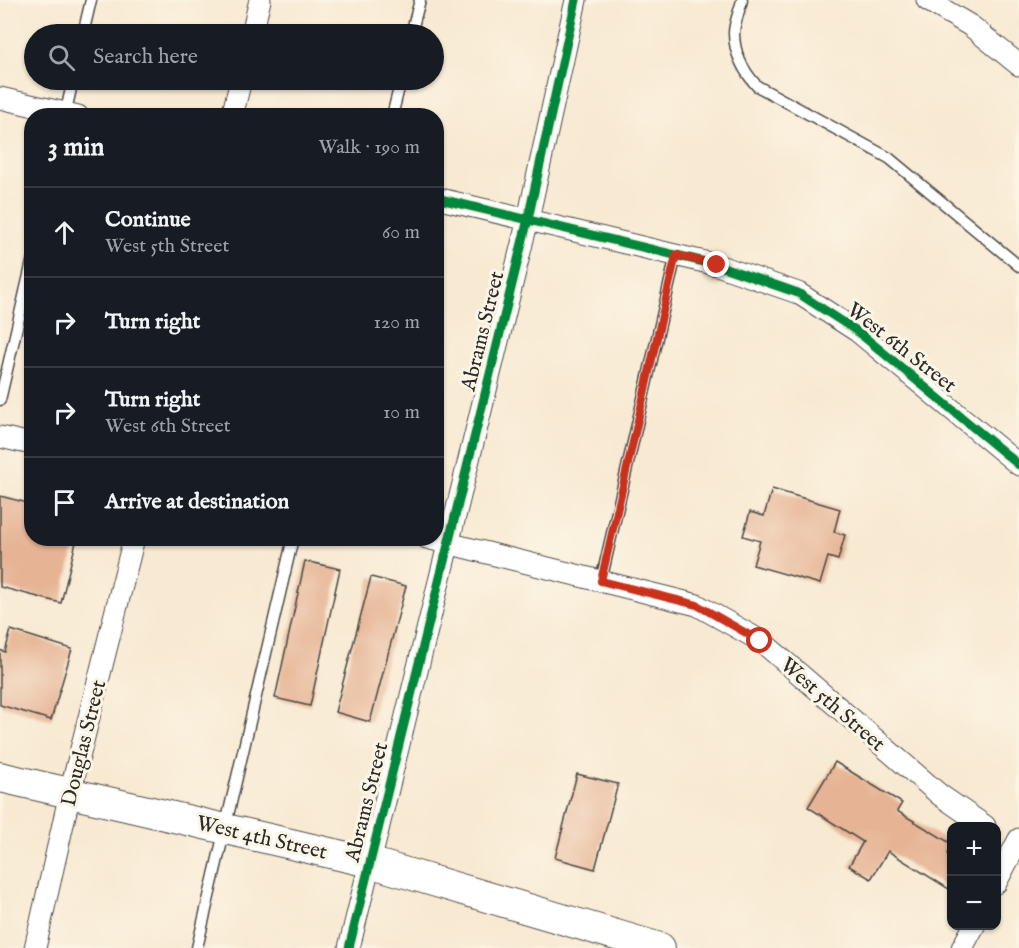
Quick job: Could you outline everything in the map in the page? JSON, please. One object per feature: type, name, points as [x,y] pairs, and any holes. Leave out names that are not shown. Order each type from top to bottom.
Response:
[{"type":"main road","name":"West 4th Street","points":[[0,777],[369,862],[660,948]]},
{"type":"street","points":[[254,24],[260,0]]},
{"type":"street","name":"Abrams Street","points":[[349,948],[528,219],[576,0]]},
{"type":"street","points":[[927,0],[971,26],[1019,65]]},
{"type":"street","points":[[234,108],[238,90]]},
{"type":"street","points":[[0,98],[41,108]]},
{"type":"street","name":"West 6th Street","points":[[444,200],[717,265],[798,293],[857,331],[1019,465]]},
{"type":"street","points":[[0,437],[24,442]]},
{"type":"street","name":"West 5th Street","points":[[444,543],[697,605],[760,641],[940,795],[979,822]]},
{"type":"street","name":"Douglas Street","points":[[35,948],[70,793],[132,546]]},
{"type":"street","points":[[1000,876],[1018,845],[1001,837]]},
{"type":"street","points":[[962,948],[972,930]]},
{"type":"lane","points":[[85,24],[91,0]]},
{"type":"lane","points":[[414,24],[420,0]]},
{"type":"lane","points":[[742,0],[734,34],[739,59],[745,72],[757,86],[889,158],[1019,266]]},
{"type":"lane","points":[[71,108],[72,90]]},
{"type":"lane","points":[[394,108],[398,90]]},
{"type":"lane","points":[[601,581],[676,255]]},
{"type":"lane","points":[[0,400],[24,296]]},
{"type":"lane","points":[[197,948],[291,546]]},
{"type":"building","points":[[772,489],[840,509],[834,532],[845,535],[838,560],[828,557],[820,584],[753,565],[760,541],[743,536],[750,512],[764,516]]},
{"type":"building","points":[[0,496],[24,502],[24,546],[75,546],[61,603],[0,587]]},
{"type":"building","points":[[305,561],[340,569],[310,706],[275,698]]},
{"type":"building","points":[[371,577],[406,586],[370,722],[335,712]]},
{"type":"building","points":[[11,630],[72,649],[51,720],[0,705],[0,650],[5,652]]},
{"type":"building","points":[[835,762],[902,803],[897,811],[947,841],[947,888],[888,851],[871,879],[849,866],[863,842],[808,807]]},
{"type":"building","points":[[577,774],[618,784],[595,869],[555,858]]},
{"type":"cycle path","points":[[349,948],[528,219],[576,0]]},
{"type":"cycle path","points":[[444,200],[717,265],[798,293],[857,331],[1019,465]]},
{"type":"route","points":[[717,265],[676,255],[601,581],[697,605],[760,641]]}]
